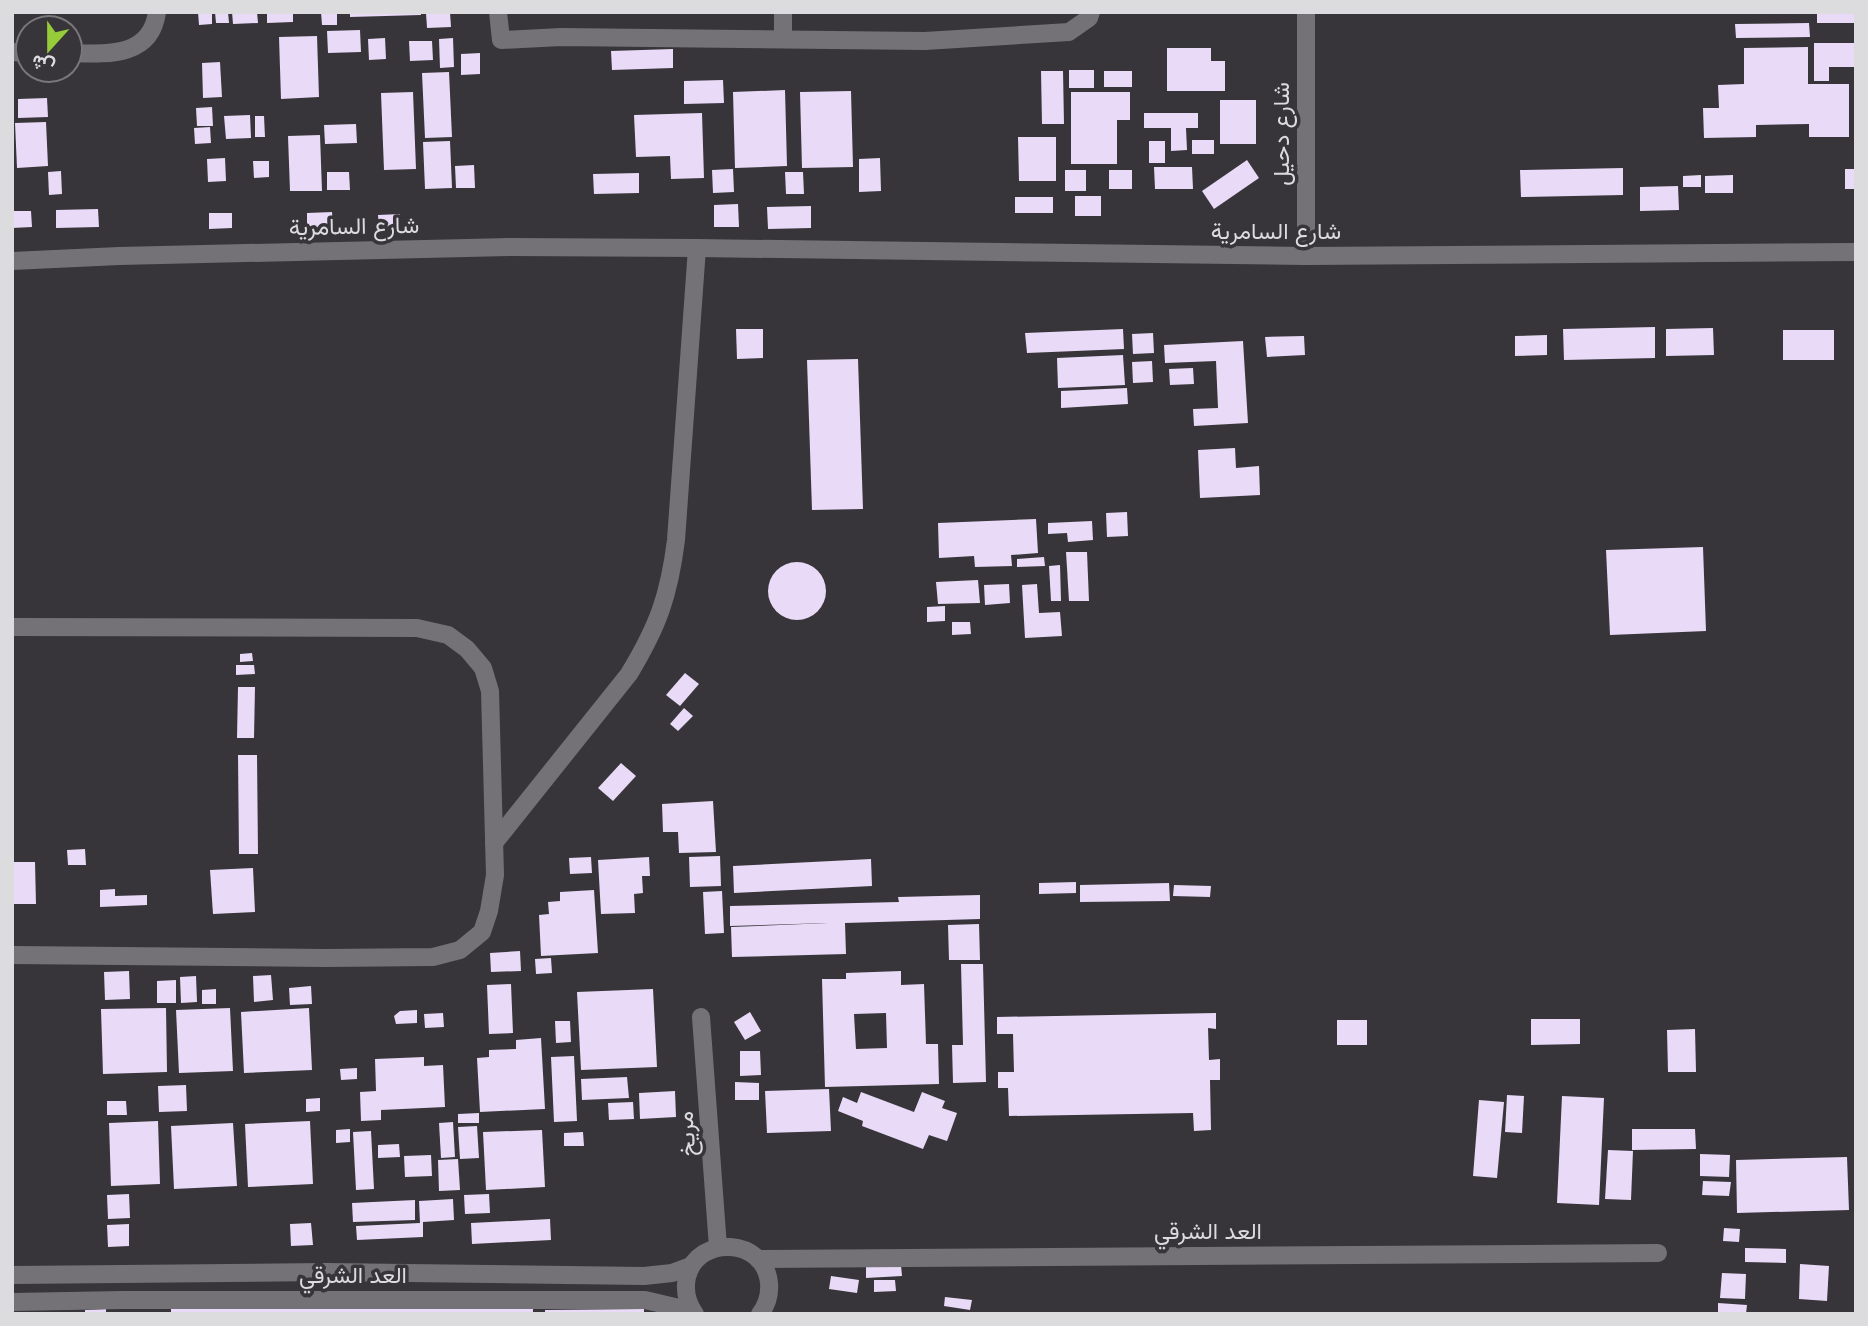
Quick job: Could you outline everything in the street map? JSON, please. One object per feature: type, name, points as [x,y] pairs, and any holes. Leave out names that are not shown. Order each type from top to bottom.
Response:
[{"type":"street","points":[[84,53],[125,51],[142,42],[155,28],[157,12]]},
{"type":"street","points":[[498,12],[502,40],[561,37],[925,41],[1069,32],[1089,18],[1091,12]]},
{"type":"street","points":[[783,12],[783,39]]},
{"type":"street","name":"شارع دحيل","points":[[1306,12],[1306,256]]},
{"type":"street","name":"شارع السامرية","points":[[12,261],[481,248],[1306,256],[1856,252]]},
{"type":"street","points":[[494,843],[629,674],[648,643],[662,610],[676,540],[697,248]]},
{"type":"street","points":[[12,627],[416,628],[448,635],[467,649],[483,668],[490,691],[495,876],[482,932],[460,950],[433,957],[12,955]]},
{"type":"street","name":"مريخ","points":[[701,1017],[718,1247]]},
{"type":"street","points":[[694,1312],[686,1293],[691,1266],[703,1254],[729,1245],[750,1252],[758,1258],[769,1277],[768,1298],[760,1314]]},
{"type":"street","name":"العد الشرقي","points":[[758,1258],[1658,1253]]},
{"type":"street","name":"العد الشرقي","points":[[12,1275],[326,1272],[644,1276],[672,1273],[691,1266]]},
{"type":"street","points":[[121,1275],[122,1307]]},
{"type":"street","name":"العد الشرقي","points":[[12,1302],[122,1307],[645,1300],[694,1312]]},
{"type":"building","points":[[198,12],[212,12],[212,24],[199,25]]},
{"type":"building","points":[[215,12],[228,12],[229,23],[216,23]]},
{"type":"building","points":[[232,12],[257,12],[258,23],[233,24]]},
{"type":"building","points":[[267,12],[293,12],[293,22],[267,23]]},
{"type":"building","points":[[321,12],[337,12],[337,25],[322,25]]},
{"type":"building","points":[[350,12],[421,12],[421,15],[350,17]]},
{"type":"building","points":[[450,12],[451,27],[427,28],[426,13]]},
{"type":"building","points":[[1817,12],[1856,12],[1856,23],[1817,23]]},
{"type":"building","points":[[1809,23],[1810,37],[1736,38],[1735,24]]},
{"type":"building","points":[[360,30],[361,52],[328,53],[327,31]]},
{"type":"building","points":[[317,36],[319,97],[281,99],[279,37]]},
{"type":"building","points":[[385,38],[386,59],[369,60],[368,39]]},
{"type":"building","points":[[453,38],[454,67],[440,68],[439,39]]},
{"type":"building","points":[[409,41],[432,41],[433,60],[410,61]]},
{"type":"building","points":[[1814,43],[1856,43],[1856,67],[1829,67],[1829,81],[1814,81]]},
{"type":"building","points":[[1808,47],[1808,84],[1849,84],[1849,137],[1809,137],[1809,124],[1756,125],[1756,137],[1704,138],[1703,108],[1719,108],[1718,85],[1744,84],[1744,48]]},
{"type":"building","points":[[1167,48],[1211,48],[1211,61],[1225,61],[1225,91],[1167,91]]},
{"type":"building","points":[[673,49],[673,68],[612,70],[611,51]]},
{"type":"building","points":[[480,53],[480,74],[461,75],[461,54]]},
{"type":"building","points":[[220,62],[222,97],[203,98],[202,63]]},
{"type":"building","points":[[1069,70],[1094,70],[1094,88],[1069,88]]},
{"type":"building","points":[[1041,71],[1063,71],[1064,124],[1042,124]]},
{"type":"building","points":[[1104,71],[1132,71],[1132,87],[1104,87]]},
{"type":"building","points":[[449,72],[452,137],[425,138],[422,73]]},
{"type":"building","points":[[723,80],[724,103],[684,104],[684,81]]},
{"type":"building","points":[[785,90],[787,166],[735,168],[733,92]]},
{"type":"building","points":[[851,91],[853,167],[802,168],[800,92]]},
{"type":"building","points":[[413,92],[416,169],[384,170],[381,93]]},
{"type":"building","points":[[1071,92],[1130,92],[1130,120],[1117,120],[1117,164],[1071,164]]},
{"type":"building","points":[[47,98],[48,117],[18,118],[18,99]]},
{"type":"building","points":[[1220,100],[1256,100],[1256,144],[1220,144]]},
{"type":"building","points":[[212,107],[213,126],[197,126],[196,108]]},
{"type":"building","points":[[702,113],[704,178],[671,179],[670,156],[636,157],[634,115]]},
{"type":"building","points":[[1144,113],[1198,113],[1198,128],[1186,128],[1187,150],[1171,151],[1171,128],[1144,128]]},
{"type":"building","points":[[250,115],[251,138],[226,139],[224,116]]},
{"type":"building","points":[[255,116],[264,116],[265,137],[255,137]]},
{"type":"building","points":[[46,122],[48,166],[17,168],[15,123]]},
{"type":"building","points":[[356,124],[357,143],[325,144],[324,125]]},
{"type":"building","points":[[210,127],[211,143],[195,144],[194,128]]},
{"type":"building","points":[[320,135],[322,191],[290,191],[288,136]]},
{"type":"building","points":[[1018,137],[1056,137],[1056,181],[1019,181]]},
{"type":"building","points":[[1192,140],[1214,140],[1214,154],[1192,154]]},
{"type":"building","points":[[450,141],[452,188],[425,189],[423,142]]},
{"type":"building","points":[[1149,141],[1165,141],[1165,163],[1149,163]]},
{"type":"building","points":[[225,158],[226,181],[208,182],[207,159]]},
{"type":"building","points":[[880,158],[881,191],[859,192],[859,159]]},
{"type":"building","points":[[1247,160],[1259,178],[1214,209],[1202,191]]},
{"type":"building","points":[[253,161],[269,161],[269,177],[254,178]]},
{"type":"building","points":[[474,165],[475,188],[456,188],[455,166]]},
{"type":"building","points":[[1154,167],[1192,167],[1193,189],[1155,189]]},
{"type":"building","points":[[1623,168],[1623,195],[1521,197],[1520,170]]},
{"type":"building","points":[[733,169],[734,192],[713,193],[712,170]]},
{"type":"building","points":[[1845,169],[1856,169],[1856,189],[1845,189]]},
{"type":"building","points":[[1065,170],[1086,170],[1086,191],[1065,191]]},
{"type":"building","points":[[1109,170],[1132,170],[1132,189],[1109,189]]},
{"type":"building","points":[[61,171],[62,194],[49,195],[48,172]]},
{"type":"building","points":[[327,172],[349,172],[350,190],[327,190]]},
{"type":"building","points":[[785,172],[803,172],[804,194],[786,194]]},
{"type":"building","points":[[639,173],[639,193],[594,194],[593,174]]},
{"type":"building","points":[[1701,175],[1701,187],[1683,187],[1683,176]]},
{"type":"building","points":[[1733,175],[1733,193],[1705,193],[1705,176]]},
{"type":"building","points":[[1678,186],[1679,210],[1640,211],[1640,187]]},
{"type":"building","points":[[1075,196],[1101,196],[1101,216],[1075,216]]},
{"type":"building","points":[[1015,197],[1053,197],[1053,213],[1015,213]]},
{"type":"building","points":[[738,204],[739,227],[714,227],[714,205]]},
{"type":"building","points":[[811,206],[811,228],[768,229],[767,207]]},
{"type":"building","points":[[98,209],[99,227],[56,228],[56,210]]},
{"type":"building","points":[[12,211],[31,211],[32,227],[12,228]]},
{"type":"building","points":[[332,212],[333,227],[307,228],[307,213]]},
{"type":"building","points":[[209,213],[232,213],[232,228],[209,229]]},
{"type":"building","points":[[400,214],[401,227],[379,227],[378,215]]},
{"type":"building","points":[[1655,327],[1655,358],[1564,360],[1563,329]]},
{"type":"building","points":[[1713,328],[1714,355],[1666,356],[1666,329]]},
{"type":"building","points":[[736,329],[763,329],[763,358],[737,359]]},
{"type":"building","points":[[1123,329],[1124,349],[1027,353],[1025,333]]},
{"type":"building","points":[[1783,330],[1834,330],[1834,360],[1783,360]]},
{"type":"building","points":[[1153,333],[1154,353],[1133,354],[1132,334]]},
{"type":"building","points":[[1547,335],[1547,355],[1515,356],[1515,336]]},
{"type":"building","points":[[1304,336],[1305,355],[1267,357],[1265,337]]},
{"type":"building","points":[[1243,341],[1248,423],[1194,426],[1193,409],[1218,408],[1216,361],[1165,363],[1164,345]]},
{"type":"building","points":[[1123,355],[1125,385],[1058,388],[1057,358]]},
{"type":"building","points":[[858,359],[863,509],[812,510],[807,360]]},
{"type":"building","points":[[1152,361],[1153,382],[1133,383],[1132,362]]},
{"type":"building","points":[[1193,368],[1194,384],[1170,385],[1169,369]]},
{"type":"building","points":[[1127,388],[1128,404],[1061,408],[1061,391]]},
{"type":"building","points":[[1235,448],[1236,468],[1259,466],[1260,495],[1200,498],[1198,450]]},
{"type":"building","points":[[1127,512],[1128,536],[1107,537],[1106,513]]},
{"type":"building","points":[[1036,519],[1038,553],[1011,555],[1012,566],[975,567],[974,556],[939,558],[938,523]]},
{"type":"building","points":[[1092,521],[1093,540],[1068,542],[1067,533],[1048,534],[1048,523]]},
{"type":"building","points":[[1703,547],[1706,631],[1610,635],[1606,550]]},
{"type":"building","points":[[1066,552],[1087,552],[1089,601],[1069,601]]},
{"type":"building","points":[[1044,557],[1045,566],[1017,567],[1017,559]]},
{"type":"building","points":[[791,562],[803,562],[818,570],[826,585],[826,597],[818,612],[803,620],[791,620],[776,612],[768,597],[768,585],[776,570]]},
{"type":"building","points":[[1060,565],[1061,601],[1051,601],[1049,566]]},
{"type":"building","points":[[978,580],[980,603],[938,604],[936,582]]},
{"type":"building","points":[[1009,584],[1010,603],[985,605],[984,585]]},
{"type":"building","points":[[1037,584],[1039,613],[1060,612],[1062,636],[1025,638],[1022,585]]},
{"type":"building","points":[[945,606],[945,621],[927,622],[927,607]]},
{"type":"building","points":[[952,622],[970,622],[971,634],[952,635]]},
{"type":"building","points":[[252,653],[253,661],[240,662],[240,654]]},
{"type":"building","points":[[236,665],[254,665],[255,674],[236,675]]},
{"type":"building","points":[[685,673],[699,684],[680,706],[666,695]]},
{"type":"building","points":[[238,687],[255,687],[254,738],[237,738]]},
{"type":"building","points":[[684,708],[693,716],[678,731],[670,724]]},
{"type":"building","points":[[238,755],[257,755],[258,854],[239,854]]},
{"type":"building","points":[[621,763],[636,776],[613,801],[598,788]]},
{"type":"building","points":[[713,801],[716,852],[679,853],[678,832],[663,832],[662,804]]},
{"type":"building","points":[[85,849],[86,865],[68,865],[67,850]]},
{"type":"building","points":[[720,856],[721,886],[690,887],[689,857]]},
{"type":"building","points":[[591,857],[592,873],[570,874],[569,858]]},
{"type":"building","points":[[649,857],[650,876],[642,876],[643,893],[634,894],[635,913],[601,914],[598,860]]},
{"type":"building","points":[[871,859],[872,886],[734,893],[733,866]]},
{"type":"building","points":[[12,862],[35,862],[36,904],[12,904]]},
{"type":"building","points":[[253,868],[255,912],[213,914],[210,870]]},
{"type":"building","points":[[1076,882],[1076,893],[1039,894],[1039,883]]},
{"type":"building","points":[[1169,883],[1170,901],[1080,902],[1080,885]]},
{"type":"building","points":[[1174,885],[1211,886],[1210,897],[1173,896]]},
{"type":"building","points":[[115,889],[115,896],[147,895],[147,905],[100,907],[100,890]]},
{"type":"building","points":[[594,890],[598,953],[541,956],[539,915],[549,914],[548,902],[560,901],[560,892]]},
{"type":"building","points":[[722,891],[724,933],[705,934],[703,892]]},
{"type":"building","points":[[980,895],[980,919],[845,923],[846,954],[732,957],[731,927],[828,923],[730,926],[730,906],[899,902],[898,897]]},
{"type":"building","points":[[979,924],[980,960],[949,960],[948,925]]},
{"type":"building","points":[[520,951],[521,971],[491,972],[490,953]]},
{"type":"building","points":[[551,958],[552,973],[536,974],[535,959]]},
{"type":"building","points":[[961,964],[983,964],[986,1082],[953,1083],[952,1045],[963,1045]]},
{"type":"building","points":[[129,971],[130,999],[105,1000],[104,972]]},
{"type":"building","points":[[901,971],[901,985],[924,984],[926,1044],[938,1044],[939,1084],[825,1087],[822,979],[846,979],[846,973]],"holes":[[[886,1013],[887,1048],[856,1049],[854,1014]]]},
{"type":"building","points":[[271,975],[273,1000],[254,1002],[253,976]]},
{"type":"building","points":[[196,976],[197,1002],[181,1003],[180,977]]},
{"type":"building","points":[[176,980],[176,1003],[157,1003],[157,981]]},
{"type":"building","points":[[511,984],[513,1033],[489,1034],[487,985]]},
{"type":"building","points":[[311,986],[312,1004],[290,1005],[289,988]]},
{"type":"building","points":[[216,989],[216,1004],[202,1004],[202,990]]},
{"type":"building","points":[[653,989],[657,1067],[581,1070],[577,992]]},
{"type":"building","points":[[166,1008],[167,1072],[103,1074],[101,1009]]},
{"type":"building","points":[[230,1008],[233,1071],[179,1073],[176,1010]]},
{"type":"building","points":[[309,1008],[312,1070],[244,1073],[241,1012]]},
{"type":"building","points":[[417,1010],[417,1023],[396,1024],[394,1016],[400,1011]]},
{"type":"building","points":[[750,1012],[761,1031],[745,1040],[734,1022]]},
{"type":"building","points":[[443,1013],[444,1027],[425,1028],[424,1014]]},
{"type":"building","points":[[1216,1013],[1216,1029],[1208,1028],[1209,1060],[1220,1059],[1220,1080],[1210,1080],[1211,1130],[1194,1131],[1193,1113],[1009,1116],[1008,1088],[998,1088],[998,1072],[1014,1072],[1013,1034],[997,1034],[997,1017]]},
{"type":"building","points":[[1531,1019],[1580,1019],[1580,1044],[1531,1045]]},
{"type":"building","points":[[1337,1020],[1367,1020],[1367,1045],[1337,1045]]},
{"type":"building","points":[[555,1021],[570,1021],[571,1042],[556,1043]]},
{"type":"building","points":[[1695,1029],[1696,1072],[1668,1072],[1667,1030]]},
{"type":"building","points":[[541,1038],[545,1109],[480,1112],[477,1058],[489,1057],[489,1050],[516,1049],[516,1040]]},
{"type":"building","points":[[740,1051],[760,1051],[761,1075],[740,1076]]},
{"type":"building","points":[[574,1056],[577,1121],[554,1122],[551,1057]]},
{"type":"building","points":[[424,1057],[424,1066],[443,1065],[445,1107],[381,1110],[381,1120],[361,1121],[360,1092],[376,1091],[375,1059]]},
{"type":"building","points":[[357,1068],[357,1079],[341,1080],[340,1069]]},
{"type":"building","points":[[627,1077],[629,1098],[582,1100],[581,1079]]},
{"type":"building","points":[[735,1082],[759,1083],[759,1100],[735,1100]]},
{"type":"building","points":[[186,1085],[187,1111],[159,1112],[158,1086]]},
{"type":"building","points":[[829,1089],[831,1131],[767,1133],[765,1091]]},
{"type":"building","points":[[675,1091],[676,1117],[640,1119],[639,1093]]},
{"type":"building","points":[[861,1092],[914,1112],[922,1092],[945,1101],[942,1108],[957,1113],[947,1141],[929,1135],[923,1149],[862,1126],[863,1121],[838,1111],[843,1097],[857,1103]]},
{"type":"building","points":[[1507,1095],[1524,1096],[1522,1133],[1505,1132]]},
{"type":"building","points":[[1562,1096],[1604,1098],[1599,1205],[1557,1203]]},
{"type":"building","points":[[320,1098],[320,1111],[306,1112],[306,1099]]},
{"type":"building","points":[[1479,1100],[1504,1102],[1497,1178],[1473,1176]]},
{"type":"building","points":[[107,1101],[126,1101],[127,1115],[107,1115]]},
{"type":"building","points":[[633,1102],[634,1119],[609,1120],[608,1103]]},
{"type":"building","points":[[479,1113],[479,1123],[458,1123],[458,1114]]},
{"type":"building","points":[[158,1121],[160,1184],[111,1186],[109,1123]]},
{"type":"building","points":[[310,1121],[313,1184],[248,1187],[245,1124]]},
{"type":"building","points":[[453,1122],[455,1157],[441,1158],[439,1123]]},
{"type":"building","points":[[233,1123],[237,1186],[174,1189],[171,1126]]},
{"type":"building","points":[[477,1126],[479,1158],[460,1159],[458,1127]]},
{"type":"building","points":[[350,1129],[350,1142],[336,1143],[336,1130]]},
{"type":"building","points":[[1632,1129],[1695,1129],[1696,1149],[1632,1150]]},
{"type":"building","points":[[542,1130],[545,1187],[486,1190],[483,1132]]},
{"type":"building","points":[[371,1131],[374,1189],[356,1190],[353,1132]]},
{"type":"building","points":[[583,1132],[584,1146],[564,1146],[564,1133]]},
{"type":"building","points":[[399,1144],[400,1157],[378,1158],[378,1145]]},
{"type":"building","points":[[1608,1150],[1633,1151],[1631,1200],[1605,1199]]},
{"type":"building","points":[[1700,1154],[1730,1155],[1729,1177],[1700,1176]]},
{"type":"building","points":[[431,1155],[432,1176],[405,1177],[404,1156]]},
{"type":"building","points":[[1847,1157],[1849,1210],[1737,1213],[1736,1160]]},
{"type":"building","points":[[458,1159],[460,1190],[439,1191],[438,1160]]},
{"type":"building","points":[[1703,1181],[1731,1182],[1729,1196],[1702,1195]]},
{"type":"building","points":[[129,1194],[130,1218],[108,1219],[107,1195]]},
{"type":"building","points":[[489,1194],[490,1213],[465,1214],[464,1195]]},
{"type":"building","points":[[453,1199],[454,1220],[423,1222],[423,1237],[357,1240],[356,1226],[420,1223],[419,1201]]},
{"type":"building","points":[[415,1200],[415,1220],[353,1222],[352,1203]]},
{"type":"building","points":[[550,1219],[551,1240],[472,1244],[471,1223]]},
{"type":"building","points":[[311,1223],[313,1245],[291,1246],[290,1224]]},
{"type":"building","points":[[129,1224],[129,1246],[108,1247],[107,1225]]},
{"type":"building","points":[[1724,1228],[1740,1229],[1739,1242],[1723,1241]]},
{"type":"building","points":[[1745,1248],[1786,1249],[1786,1263],[1745,1262]]},
{"type":"building","points":[[1800,1264],[1829,1266],[1827,1301],[1799,1299]]},
{"type":"building","points":[[901,1265],[902,1276],[866,1278],[866,1267]]},
{"type":"building","points":[[1722,1273],[1746,1274],[1745,1299],[1720,1298]]},
{"type":"building","points":[[831,1276],[859,1280],[857,1293],[829,1289]]},
{"type":"building","points":[[874,1280],[895,1280],[896,1291],[874,1292]]},
{"type":"building","points":[[945,1297],[972,1300],[970,1310],[944,1306]]},
{"type":"building","points":[[1718,1303],[1747,1305],[1746,1314],[1718,1314]]},
{"type":"building","points":[[533,1304],[533,1314],[171,1314],[171,1306]]},
{"type":"building","points":[[106,1309],[106,1314],[85,1314],[85,1310]]},
{"type":"building","points":[[644,1309],[644,1314],[545,1314],[545,1310]]}]
